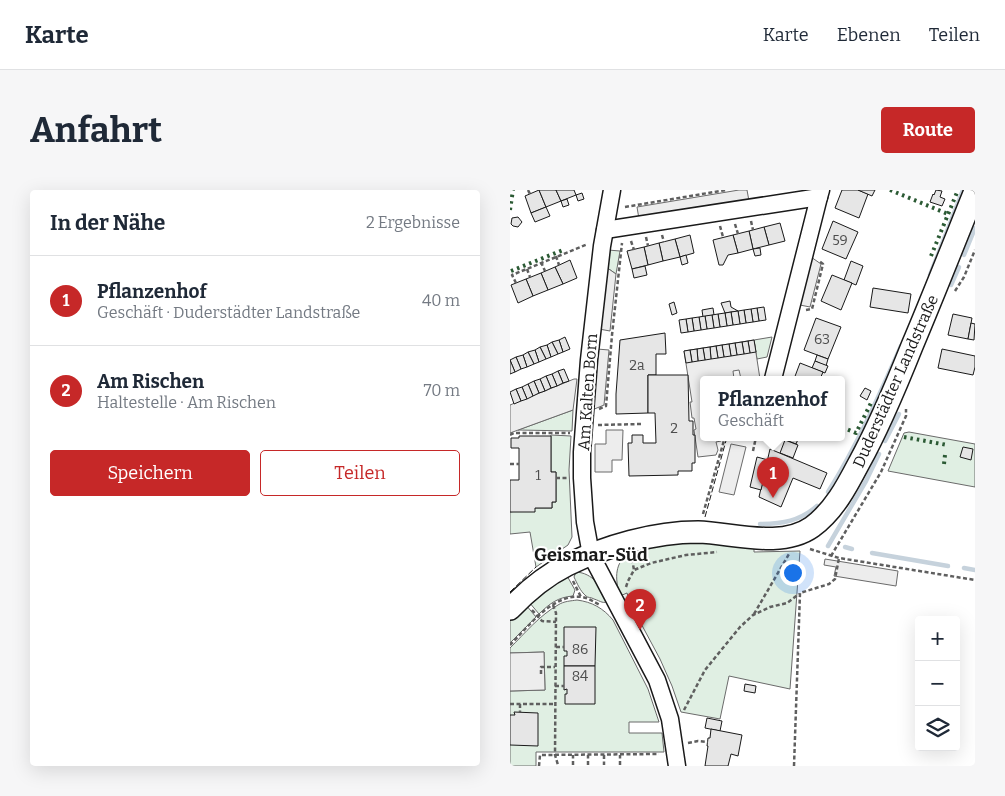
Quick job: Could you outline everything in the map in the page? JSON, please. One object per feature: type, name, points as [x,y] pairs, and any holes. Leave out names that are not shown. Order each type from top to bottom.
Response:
[{"type":"main road","name":"Duderstädter Landstraße","points":[[510,610],[540,582],[566,566],[591,555],[630,542],[658,535],[697,532],[722,543],[755,538],[794,536],[812,527],[821,519],[837,502],[871,442],[891,398],[975,191]]},
{"type":"street","name":"Am Kalten Born","points":[[612,190],[602,246],[591,333],[587,428],[582,484],[585,522],[591,555],[657,680],[670,719],[676,755]]},
{"type":"street","points":[[605,230],[820,194],[775,376]]},
{"type":"path","points":[[528,190],[530,194]]},
{"type":"path","points":[[609,209],[726,190]]},
{"type":"path","points":[[587,428],[594,412],[606,406],[624,226]]},
{"type":"path","points":[[516,283],[512,275],[541,262],[586,244],[602,246]]},
{"type":"path","points":[[556,256],[559,265]]},
{"type":"path","points":[[541,262],[545,271]]},
{"type":"path","points":[[527,269],[530,277]]},
{"type":"path","points":[[510,435],[514,432],[642,424]]},
{"type":"path","points":[[697,532],[724,441]]},
{"type":"path","points":[[753,451],[755,441]]},
{"type":"path","points":[[510,464],[519,464]]},
{"type":"path","points":[[510,645],[538,616],[553,604],[569,598],[581,597],[606,608],[616,601],[626,598],[625,592],[628,581],[634,570],[651,562],[686,555],[722,543]]},
{"type":"path","points":[[803,546],[840,558],[975,580]]},
{"type":"path","points":[[670,719],[684,710],[705,670],[740,627],[753,615],[792,548]]},
{"type":"path","points":[[753,615],[770,607],[786,603],[800,593],[829,584],[835,579],[840,558]]},
{"type":"path","points":[[794,766],[800,593]]},
{"type":"path","points":[[553,604],[556,613],[555,755],[558,765]]},
{"type":"path","points":[[538,616],[542,621],[556,622]]},
{"type":"path","points":[[556,647],[564,647]]},
{"type":"path","points":[[541,674],[541,667],[555,667]]},
{"type":"path","points":[[555,686],[564,686]]},
{"type":"path","points":[[510,704],[555,704]]},
{"type":"path","points":[[520,704],[520,712]]},
{"type":"path","points":[[539,766],[540,755],[676,755],[698,741],[708,742]]},
{"type":"path","points":[[604,754],[604,765]]},
{"type":"path","points":[[573,755],[573,765]]},
{"type":"path","points":[[588,755],[588,765]]},
{"type":"path","points":[[620,755],[620,765]]},
{"type":"green space","points":[[608,250],[620,251],[616,274],[606,267]]},
{"type":"green space","points":[[772,337],[767,357],[757,359],[754,340]]},
{"type":"green space","points":[[573,410],[572,431],[518,430]]},
{"type":"green space","points":[[909,432],[975,444],[975,487],[888,471],[904,433]]},
{"type":"green space","points":[[551,435],[571,436],[569,470],[572,537],[568,545],[536,567],[530,532],[510,534],[510,512],[535,508],[552,508],[552,502],[556,502],[556,472],[551,472]]},
{"type":"green space","points":[[697,541],[754,546],[754,552],[800,551],[790,689],[729,676],[720,719],[681,712],[660,659],[630,603],[627,593],[620,596],[617,584],[617,571],[620,562],[636,548]]},
{"type":"green space","points":[[576,572],[592,578],[610,600],[602,602],[586,596],[574,577]]},
{"type":"green space","points":[[566,574],[575,590],[573,596],[554,602],[539,614],[529,602]]},
{"type":"green space","points":[[577,600],[597,606],[613,620],[648,689],[659,722],[629,722],[629,733],[662,733],[664,752],[536,752],[536,766],[510,766],[510,691],[545,690],[544,652],[510,653],[510,648],[551,609],[568,601]]},
{"type":"green space","points":[[526,605],[536,617],[510,643],[510,620]]},
{"type":"shaded area","points":[[747,190],[749,201],[639,219],[637,207]]},
{"type":"shaded area","points":[[811,257],[821,264],[810,307],[800,305]]},
{"type":"shaded area","points":[[606,267],[616,274],[610,331],[599,329]]},
{"type":"shaded area","points":[[754,340],[760,376],[740,376],[739,370],[733,371],[734,376],[700,376],[700,441],[721,441],[716,442],[718,450],[716,455],[698,457],[694,430],[696,429],[694,418],[692,418],[690,402],[692,402],[684,351]]},
{"type":"shaded area","points":[[597,349],[609,350],[604,405],[592,410]]},
{"type":"shaded area","points":[[577,379],[573,410],[510,433],[510,405]]},
{"type":"shaded area","points":[[606,430],[623,430],[622,460],[612,460],[612,472],[595,472],[595,444],[606,444]]},
{"type":"shaded area","points":[[731,444],[746,447],[734,495],[719,492]]},
{"type":"shaded area","points":[[825,559],[898,571],[896,586],[834,576],[836,567],[824,565]]},
{"type":"shaded area","points":[[544,652],[545,690],[510,691],[510,653]]},
{"type":"building","points":[[539,190],[546,207],[531,213],[525,196]]},
{"type":"building","points":[[539,190],[556,190],[561,201],[546,207]]},
{"type":"building","points":[[556,190],[574,190],[576,195],[561,201]]},
{"type":"building","points":[[842,190],[858,190],[868,194],[859,218],[835,208]]},
{"type":"building","points":[[858,190],[875,190],[872,196]]},
{"type":"building","points":[[936,190],[942,191],[940,197],[945,199],[942,206],[930,202]]},
{"type":"building","points":[[582,193],[584,199],[578,201],[576,195]]},
{"type":"building","points":[[567,199],[569,205],[563,207],[561,201]]},
{"type":"building","points":[[546,207],[550,216],[535,222],[531,213]]},
{"type":"building","points":[[518,217],[522,222],[518,227],[513,226],[511,224],[512,218]]},
{"type":"building","points":[[833,221],[858,232],[846,259],[822,249]]},
{"type":"building","points":[[780,223],[785,241],[769,245],[764,227]]},
{"type":"building","points":[[764,227],[769,245],[753,249],[749,231]]},
{"type":"building","points":[[749,231],[753,249],[738,253],[733,235]]},
{"type":"building","points":[[690,235],[694,253],[680,257],[675,239]]},
{"type":"building","points":[[733,235],[738,253],[728,255],[723,265],[719,265],[713,240]]},
{"type":"building","points":[[675,239],[680,257],[663,261],[659,243]]},
{"type":"building","points":[[659,243],[663,261],[648,265],[644,247]]},
{"type":"building","points":[[644,247],[648,265],[632,269],[627,251]]},
{"type":"building","points":[[760,248],[761,255],[755,256],[753,249]]},
{"type":"building","points":[[686,255],[688,263],[682,265],[680,257]]},
{"type":"building","points":[[570,260],[577,278],[563,284],[555,267]]},
{"type":"building","points":[[851,261],[863,266],[856,285],[844,280]]},
{"type":"building","points":[[645,266],[647,275],[634,278],[632,269]]},
{"type":"building","points":[[555,267],[563,284],[548,290],[541,273]]},
{"type":"building","points":[[541,273],[548,290],[533,296],[526,279]]},
{"type":"building","points":[[832,275],[852,283],[841,310],[821,301]]},
{"type":"building","points":[[526,279],[533,296],[518,303],[511,285]]},
{"type":"building","points":[[873,288],[911,294],[908,313],[870,307]]},
{"type":"building","points":[[730,301],[731,307],[738,311],[725,313],[721,303]]},
{"type":"building","points":[[674,302],[677,313],[672,315],[669,304]]},
{"type":"building","points":[[764,307],[766,320],[759,321],[757,308]]},
{"type":"building","points":[[713,308],[714,315],[703,317],[702,310]]},
{"type":"building","points":[[757,308],[759,321],[753,322],[751,309]]},
{"type":"building","points":[[751,309],[753,322],[746,323],[744,310]]},
{"type":"building","points":[[744,310],[746,323],[740,324],[738,311]]},
{"type":"building","points":[[738,311],[740,324],[733,325],[731,312]]},
{"type":"building","points":[[731,312],[733,325],[727,326],[725,313]]},
{"type":"building","points":[[725,313],[727,326],[720,327],[718,314]]},
{"type":"building","points":[[718,314],[720,327],[714,328],[712,315]]},
{"type":"building","points":[[953,314],[972,318],[968,339],[948,335]]},
{"type":"building","points":[[712,315],[714,328],[707,329],[705,316]]},
{"type":"building","points":[[705,316],[707,329],[701,330],[699,317]]},
{"type":"building","points":[[699,317],[701,330],[694,331],[692,318]]},
{"type":"building","points":[[692,318],[694,331],[688,332],[686,319]]},
{"type":"building","points":[[816,318],[841,327],[828,359],[804,350]]},
{"type":"building","points":[[686,319],[688,332],[681,333],[679,320]]},
{"type":"building","points":[[971,323],[975,324],[974,340],[968,339]]},
{"type":"building","points":[[665,333],[666,354],[656,354],[656,375],[648,375],[648,413],[616,414],[620,340]]},
{"type":"building","points":[[565,337],[570,349],[563,352],[559,340]]},
{"type":"building","points":[[559,340],[563,352],[558,354],[552,342]]},
{"type":"building","points":[[754,340],[756,352],[750,353],[748,341]]},
{"type":"building","points":[[748,341],[750,353],[744,354],[742,342]]},
{"type":"building","points":[[552,342],[558,354],[551,357],[547,345]]},
{"type":"building","points":[[742,342],[744,354],[737,355],[735,343]]},
{"type":"building","points":[[735,343],[737,355],[731,356],[729,344]]},
{"type":"building","points":[[729,344],[731,356],[724,357],[722,345]]},
{"type":"building","points":[[547,345],[551,357],[546,359],[540,347]]},
{"type":"building","points":[[722,345],[724,357],[718,358],[716,346]]},
{"type":"building","points":[[716,346],[718,358],[711,359],[710,347]]},
{"type":"building","points":[[540,347],[546,359],[539,362],[535,350]]},
{"type":"building","points":[[710,347],[711,359],[705,360],[703,348]]},
{"type":"building","points":[[703,348],[705,360],[698,361],[697,349]]},
{"type":"building","points":[[697,349],[698,361],[692,362],[690,350]]},
{"type":"building","points":[[942,349],[975,356],[973,375],[938,368]]},
{"type":"building","points":[[535,350],[539,362],[534,364],[528,352]]},
{"type":"building","points":[[690,350],[692,362],[686,363],[684,351]]},
{"type":"building","points":[[528,352],[534,364],[527,367],[523,355]]},
{"type":"building","points":[[523,355],[527,367],[521,369],[516,357]]},
{"type":"building","points":[[817,355],[828,359],[826,366],[815,361]]},
{"type":"building","points":[[516,357],[521,369],[515,372],[510,360]]},
{"type":"building","points":[[510,360],[515,372],[510,374]]},
{"type":"building","points":[[815,361],[828,366],[825,373],[812,368]]},
{"type":"building","points":[[800,363],[823,372],[821,376],[795,376]]},
{"type":"building","points":[[564,369],[569,381],[563,383],[558,371]]},
{"type":"building","points":[[558,371],[563,383],[557,386],[552,374]]},
{"type":"building","points":[[552,374],[557,386],[551,388],[546,376]]},
{"type":"building","points":[[648,375],[688,375],[689,421],[693,421],[693,435],[695,435],[695,463],[692,463],[692,471],[678,471],[678,475],[629,476],[628,443],[632,443],[632,435],[643,435],[643,443],[656,443],[655,413],[648,413]]},
{"type":"building","points":[[546,376],[551,388],[545,391],[540,379]]},
{"type":"building","points":[[540,379],[545,391],[539,393],[534,381]]},
{"type":"building","points":[[534,381],[539,393],[533,396],[528,384]]},
{"type":"building","points":[[528,384],[533,396],[527,399],[522,387]]},
{"type":"building","points":[[522,387],[527,399],[521,401],[516,389]]},
{"type":"building","points":[[865,388],[871,391],[867,400],[860,396]]},
{"type":"building","points":[[516,389],[521,401],[514,404],[510,392]]},
{"type":"building","points":[[519,436],[551,436],[551,472],[556,472],[556,502],[552,502],[552,508],[535,508],[535,512],[510,512],[510,480],[519,480],[519,448],[511,448],[511,438],[519,438]]},
{"type":"building","points":[[785,441],[798,445],[793,458],[780,453]]},
{"type":"building","points":[[963,447],[973,449],[971,460],[960,457]]},
{"type":"building","points":[[770,449],[827,473],[820,489],[793,478],[781,507],[759,497]]},
{"type":"building","points":[[757,457],[768,460],[761,490],[750,487]]},
{"type":"building","points":[[564,627],[596,627],[595,666],[564,666],[564,656],[567,656],[567,651],[564,651]]},
{"type":"building","points":[[564,666],[595,666],[595,704],[565,704],[567,689],[564,690]]},
{"type":"building","points":[[745,684],[756,686],[755,693],[744,691]]},
{"type":"building","points":[[514,712],[538,713],[538,746],[510,745],[510,715],[515,715]]},
{"type":"building","points":[[707,718],[722,721],[720,731],[705,728]]},
{"type":"building","points":[[711,729],[742,735],[738,756],[731,754],[728,766],[705,766],[708,738],[710,738]]},
{"type":"waterway","points":[[930,275],[963,190]]},
{"type":"waterway","points":[[964,255],[975,228]]},
{"type":"waterway","points":[[951,285],[959,267]]},
{"type":"waterway","points":[[828,492],[858,439],[901,346]]},
{"type":"waterway","points":[[885,441],[899,414]]},
{"type":"waterway","points":[[828,546],[866,481],[879,454]]},
{"type":"waterway","points":[[760,524],[790,521],[804,515],[817,506]]},
{"type":"waterway","points":[[845,547],[852,549]]},
{"type":"waterway","points":[[872,553],[948,566]]},
{"type":"waterway","points":[[964,568],[975,570]]},
{"type":"hedge","points":[[510,210],[513,190]]},
{"type":"hedge","points":[[890,190],[948,214]]},
{"type":"hedge","points":[[931,256],[958,190]]},
{"type":"hedge","points":[[511,271],[563,250]]},
{"type":"hedge","points":[[845,428],[856,433],[872,401]]},
{"type":"hedge","points":[[904,437],[947,445]]},
{"type":"hedge","points":[[944,464],[945,455]]},
{"type":"fence","points":[[705,517],[726,441]]},
{"type":"fence","points":[[510,592],[536,567]]},
{"type":"place","name":"Pflanzenhof","points":[[773,498]]},
{"type":"place","name":"Am Rischen","points":[[640,630]]},
{"type":"district","name":"Geismar-Süd","points":[[591,555]]}]
